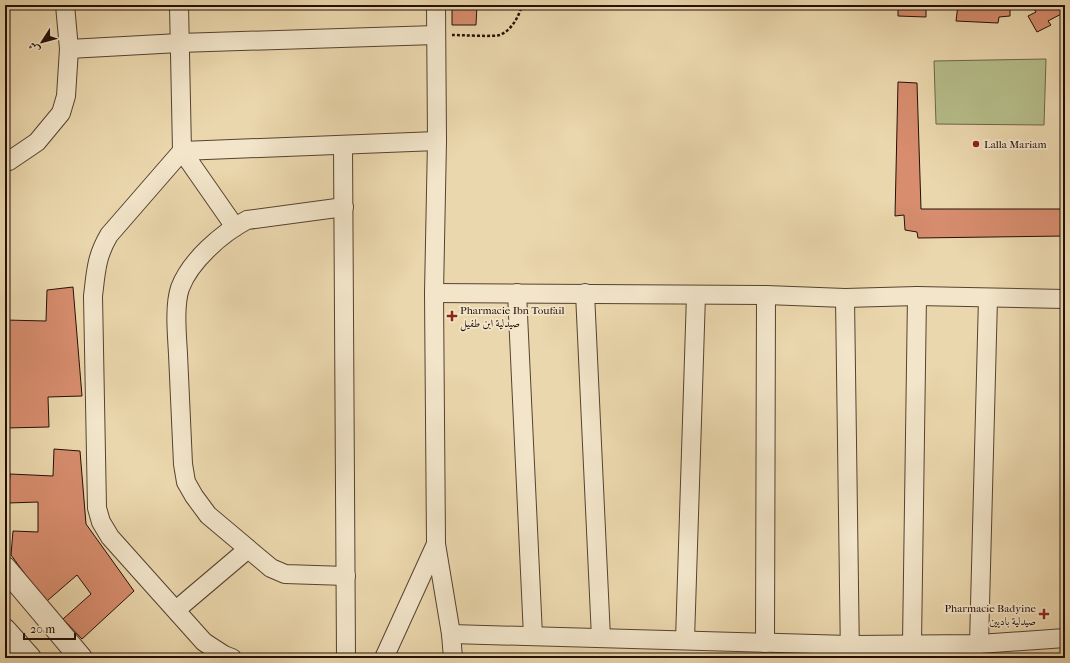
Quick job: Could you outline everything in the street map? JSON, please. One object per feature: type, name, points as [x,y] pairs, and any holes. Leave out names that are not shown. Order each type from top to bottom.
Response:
[{"type":"street","points":[[5,162],[37,142],[61,113],[66,96],[69,49],[65,5]]},
{"type":"street","points":[[179,5],[182,151],[235,227]]},
{"type":"street","points":[[436,5],[437,141],[434,293],[436,544],[452,634],[453,658]]},
{"type":"street","points":[[69,49],[179,43],[436,35]]},
{"type":"street","points":[[232,658],[224,655],[204,642],[110,537],[101,522],[97,508],[93,296],[96,266],[101,248],[109,235],[182,151],[437,141]]},
{"type":"street","points":[[343,145],[346,658]]},
{"type":"street","points":[[344,207],[247,220],[227,232],[186,274],[179,290],[177,324],[183,464],[186,482],[194,496],[208,515],[271,568],[284,574],[346,576]]},
{"type":"street","points":[[434,293],[696,294],[845,298],[916,296],[1065,299]]},
{"type":"street","points":[[517,293],[533,636]]},
{"type":"street","points":[[585,294],[601,638]]},
{"type":"street","points":[[685,640],[696,294]]},
{"type":"street","points":[[765,643],[766,295]]},
{"type":"street","points":[[912,644],[916,296]]},
{"type":"street","points":[[845,298],[850,652]]},
{"type":"street","points":[[979,644],[988,298]]},
{"type":"street","points":[[384,658],[436,544]]},
{"type":"street","points":[[176,610],[248,549]]},
{"type":"street","points":[[5,568],[81,658]]},
{"type":"street","points":[[5,630],[30,658]]},
{"type":"street","points":[[452,634],[765,643],[850,652],[912,644],[979,644],[1065,638]]},
{"type":"path","points":[[436,35],[500,35],[513,24],[521,11],[522,5]]},
{"type":"green space","points":[[1046,59],[1044,125],[936,124],[934,61]]},
{"type":"building","points":[[452,5],[477,5],[476,25],[452,25]]},
{"type":"building","points":[[898,5],[926,5],[926,17],[898,16]]},
{"type":"building","points":[[958,5],[1010,5],[1010,16],[999,17],[998,23],[956,21]]},
{"type":"building","points":[[1058,5],[1063,13],[1048,21],[1051,25],[1037,32],[1028,16],[1036,12],[1032,6]]},
{"type":"building","points":[[898,82],[917,83],[921,209],[1063,209],[1065,129],[1065,236],[918,238],[917,232],[905,230],[904,215],[895,216]]},
{"type":"building","points":[[73,287],[82,396],[48,397],[49,427],[5,428],[5,320],[46,321],[47,290]]},
{"type":"building","points":[[54,449],[80,451],[86,524],[134,591],[82,639],[63,619],[91,594],[77,575],[47,601],[11,555],[13,531],[38,532],[38,502],[8,503],[10,474],[53,476]]},
{"type":"place","name":"Lalla Mariam","points":[[976,144]]},
{"type":"place","name":"Pharmacie Ibn Toufail صيدلية ابن طفيل","points":[[452,316]]},
{"type":"place","name":"Pharmacie Badyine صيدلية باديين","points":[[1044,614]]}]
